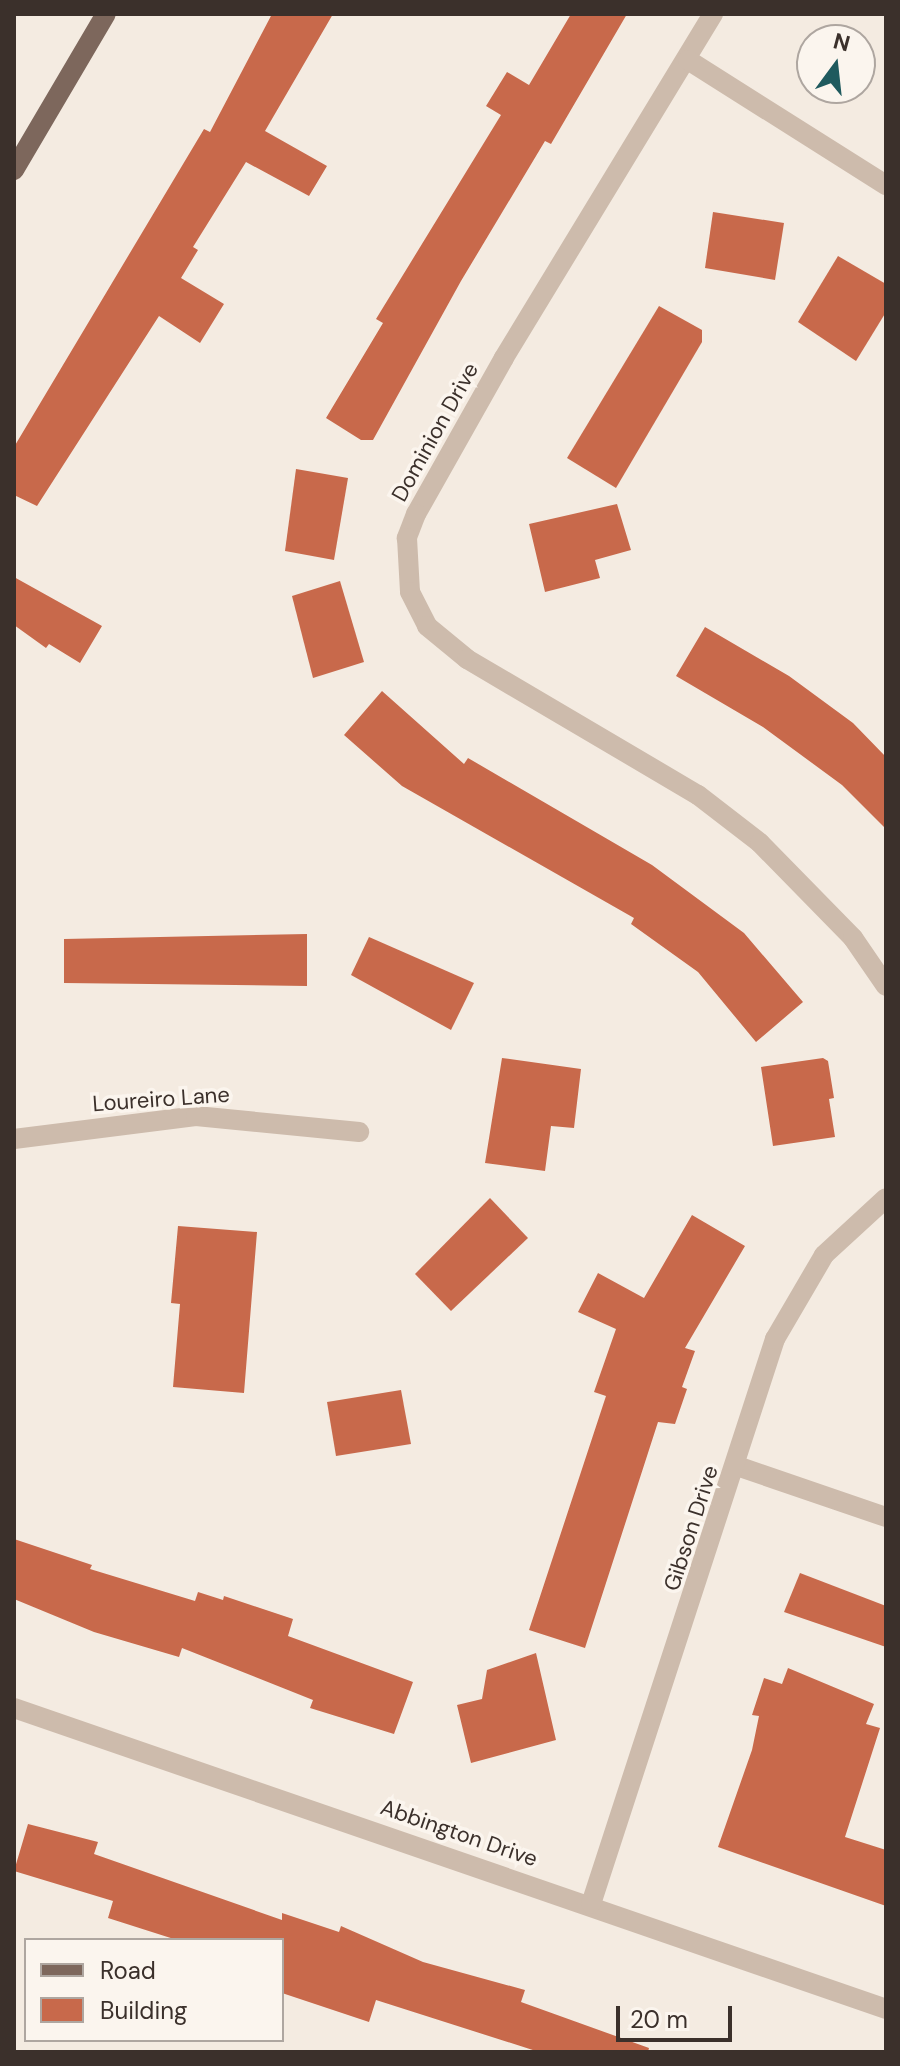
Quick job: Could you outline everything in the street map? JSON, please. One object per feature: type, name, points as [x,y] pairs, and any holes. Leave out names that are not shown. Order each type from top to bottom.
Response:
[{"type":"main road","points":[[14,170],[106,14]]},
{"type":"street","name":"Dominion Drive","points":[[713,14],[688,60],[504,358],[416,514],[407,538],[410,592],[427,626],[467,659],[698,795],[760,843],[853,938],[886,986]]},
{"type":"street","points":[[688,60],[886,185]]},
{"type":"street","name":"Loureiro Lane","points":[[14,1139],[196,1116],[359,1132]]},
{"type":"street","name":"Gibson Drive","points":[[591,1904],[737,1466],[755,1393],[786,1312],[824,1255],[886,1198]]},
{"type":"street","points":[[737,1466],[886,1517]]},
{"type":"street","name":"Abbington Drive","points":[[14,1708],[591,1904],[886,2009]]},
{"type":"building","points":[[272,14],[333,14],[265,131],[327,166],[309,196],[246,162],[193,247],[198,250],[181,278],[224,304],[200,343],[159,316],[37,506],[14,495],[14,447],[204,129],[210,132]]},
{"type":"building","points":[[571,14],[627,14],[551,144],[545,141],[461,281],[373,440],[361,440],[326,418],[383,323],[376,319],[501,115],[486,106],[507,72],[529,85]]},
{"type":"building","points":[[713,212],[784,223],[775,280],[705,268]]},
{"type":"building","points":[[838,256],[886,284],[886,312],[856,361],[798,322]]},
{"type":"building","points":[[659,306],[702,330],[702,342],[616,488],[567,458]]},
{"type":"building","points":[[296,469],[348,478],[334,560],[285,551]]},
{"type":"building","points":[[617,504],[631,550],[595,560],[600,578],[545,592],[529,524]]},
{"type":"building","points":[[14,577],[102,626],[80,663],[49,644],[46,648],[14,625]]},
{"type":"building","points":[[340,581],[364,662],[313,678],[292,596]]},
{"type":"building","points":[[705,627],[789,676],[853,723],[886,757],[886,829],[842,785],[763,727],[676,676]]},
{"type":"building","points":[[382,691],[464,764],[468,758],[652,865],[744,933],[803,1002],[756,1042],[698,972],[631,924],[634,918],[402,786],[344,735]]},
{"type":"building","points":[[307,934],[307,986],[64,983],[64,939]]},
{"type":"building","points":[[369,937],[474,983],[451,1030],[351,975]]},
{"type":"building","points":[[502,1058],[581,1069],[574,1128],[551,1126],[545,1171],[485,1163]]},
{"type":"building","points":[[823,1058],[828,1061],[834,1098],[829,1099],[835,1137],[773,1146],[761,1067]]},
{"type":"building","points":[[490,1198],[528,1238],[451,1311],[415,1274]]},
{"type":"building","points":[[692,1215],[745,1246],[685,1348],[695,1351],[682,1387],[687,1389],[675,1424],[658,1422],[585,1648],[529,1630],[606,1396],[594,1392],[616,1329],[578,1312],[598,1273],[644,1298]]},
{"type":"building","points":[[178,1226],[257,1232],[244,1393],[173,1387],[180,1304],[171,1303]]},
{"type":"building","points":[[401,1390],[411,1444],[336,1456],[327,1402]]},
{"type":"building","points":[[14,1539],[92,1565],[90,1569],[195,1601],[198,1592],[223,1600],[224,1596],[293,1619],[288,1636],[413,1682],[394,1734],[310,1708],[313,1700],[182,1648],[179,1657],[94,1632],[14,1599]]},
{"type":"building","points":[[800,1573],[886,1606],[886,1647],[784,1612]]},
{"type":"building","points":[[536,1653],[556,1740],[471,1763],[457,1705],[482,1699],[487,1670]]},
{"type":"building","points":[[788,1668],[874,1704],[866,1724],[880,1728],[845,1837],[886,1850],[886,1906],[718,1847],[752,1750],[759,1716],[752,1715],[764,1678],[782,1684]]},
{"type":"building","points":[[28,1824],[98,1842],[94,1854],[282,1920],[282,1913],[339,1932],[341,1926],[423,1962],[525,1990],[521,2002],[649,2048],[648,2052],[539,2052],[376,2000],[369,2022],[284,1994],[284,1938],[171,1938],[108,1918],[113,1901],[14,1871]]}]
